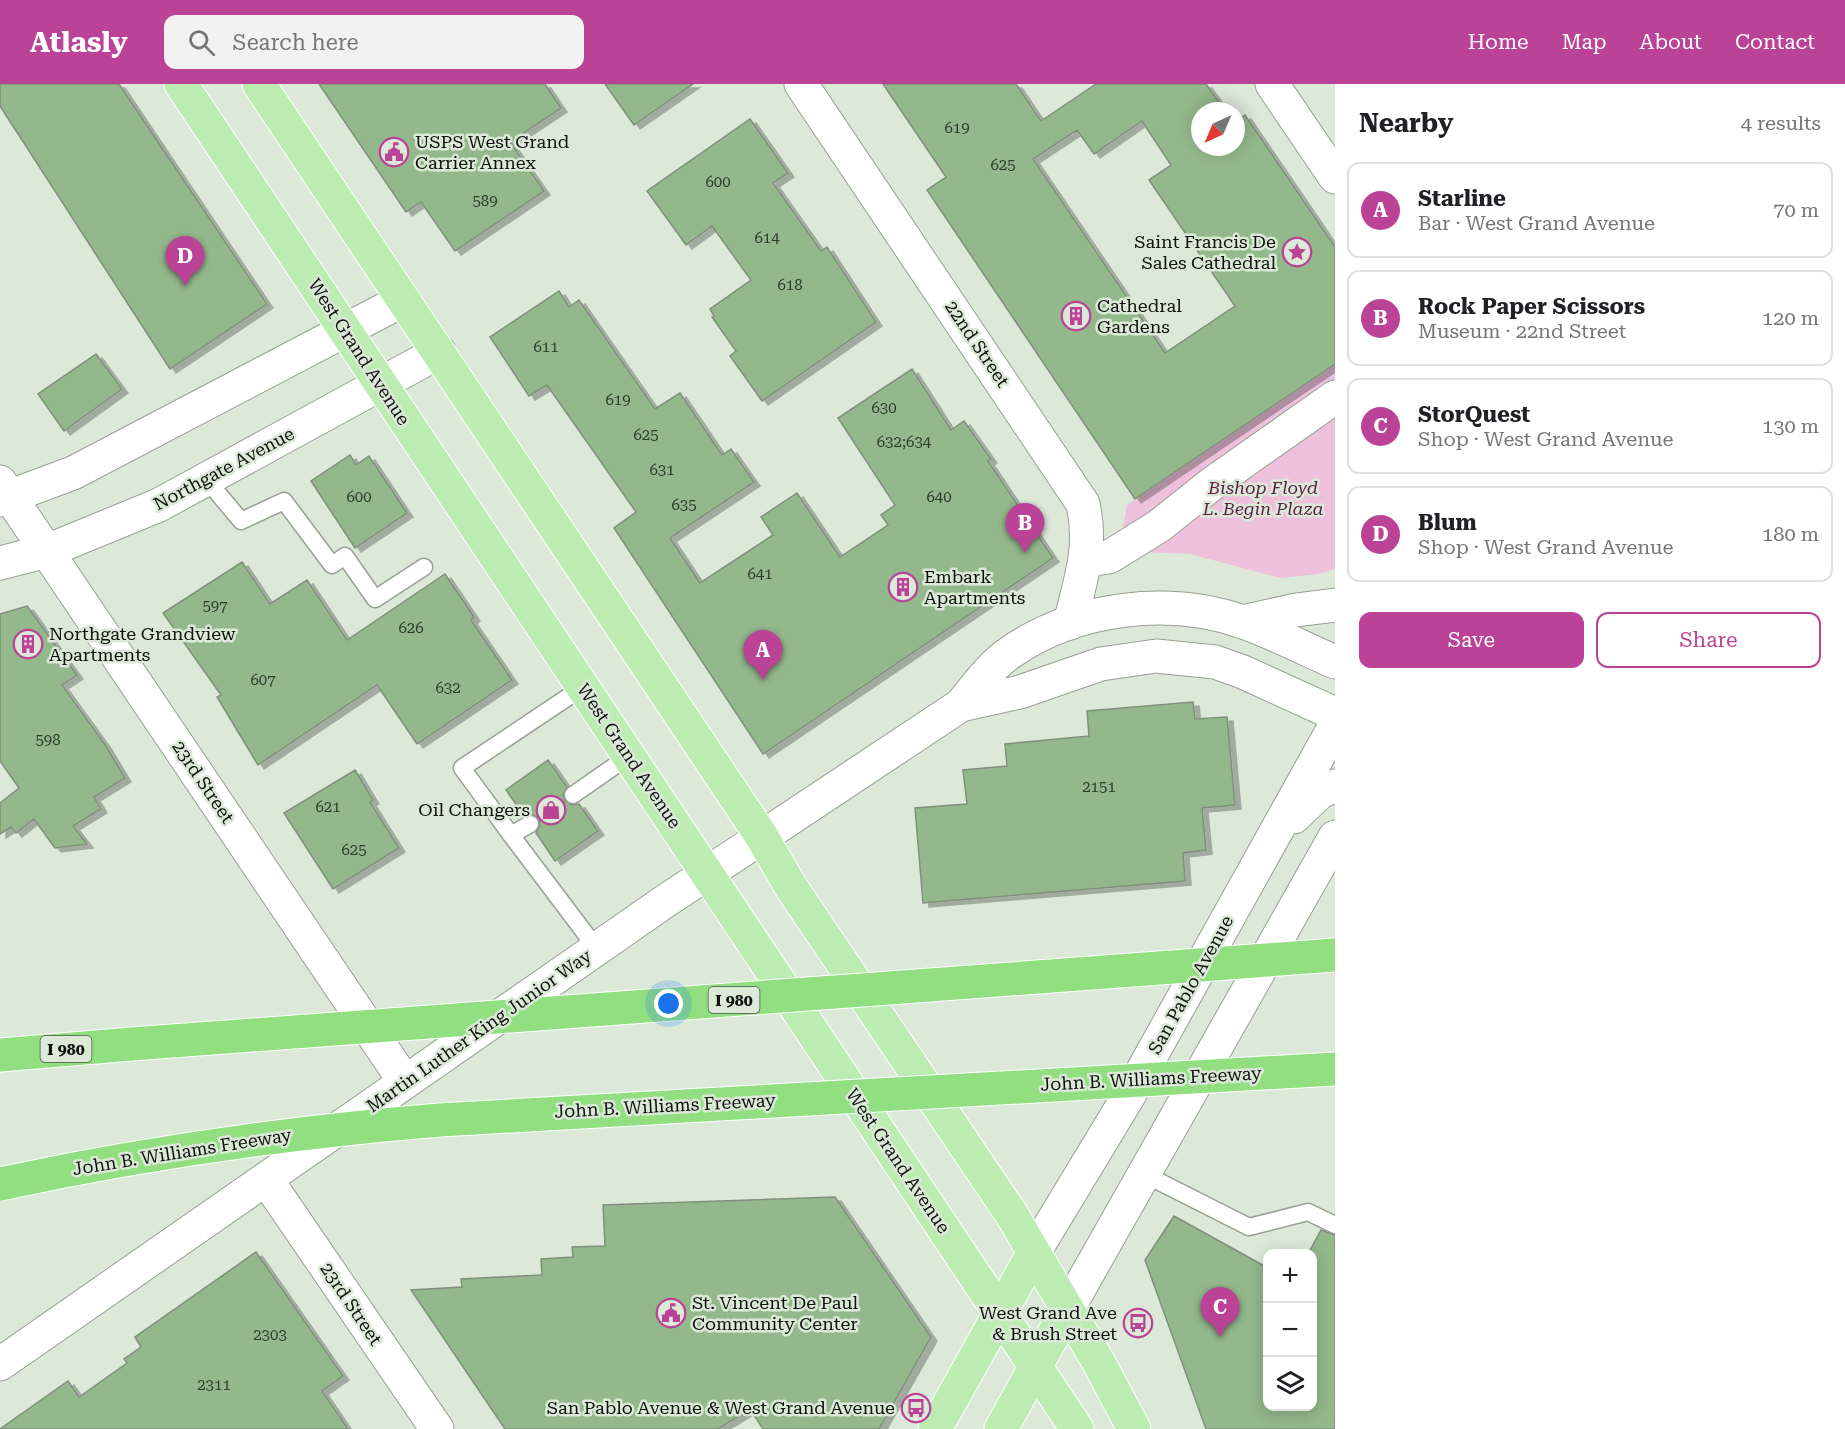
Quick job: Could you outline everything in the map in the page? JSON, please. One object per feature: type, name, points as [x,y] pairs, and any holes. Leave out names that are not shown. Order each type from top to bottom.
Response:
[{"type":"highway","name":"I 980","points":[[0,1054],[1335,955]]},
{"type":"highway","name":"John B. Williams Freeway","points":[[0,1184],[220,1144],[303,1133],[440,1120],[1335,1069]]},
{"type":"main road","name":"West Grand Avenue","points":[[181,84],[1077,1429]]},
{"type":"main road","points":[[259,84],[762,837],[790,886],[1012,1215],[1099,1363],[1134,1429]]},
{"type":"main road","name":"22nd Street","points":[[801,84],[1083,504],[1089,528],[1086,560],[1070,623]]},
{"type":"main road","points":[[1272,84],[1335,177]]},
{"type":"main road","points":[[4,493],[74,473],[403,300]]},
{"type":"main road","name":"Northgate Avenue","points":[[0,563],[47,551],[159,505],[439,352]]},
{"type":"main road","points":[[1086,560],[1109,557],[1159,526],[1213,483],[1335,397]]},
{"type":"main road","name":"23rd Street","points":[[4,493],[47,551],[405,1082]]},
{"type":"main road","points":[[1242,622],[1296,610],[1335,605]]},
{"type":"main road","name":"Martin Luther King Junior Way","points":[[0,1364],[707,874],[961,705],[989,672],[1010,652],[1070,623],[1114,612],[1159,608],[1192,611],[1242,622]]},
{"type":"main road","points":[[1242,622],[1335,662]]},
{"type":"main road","name":"Martin Luther King Junior Way","points":[[961,705],[1020,692],[1074,671],[1128,658],[1184,657],[1215,662],[1243,672],[1335,714]]},
{"type":"main road","name":"San Pablo Avenue","points":[[935,1429],[1033,1254],[1128,1097],[1276,836],[1335,726]]},
{"type":"main road","points":[[1276,836],[1320,792],[1335,786]]},
{"type":"main road","points":[[1001,1429],[1335,837]]},
{"type":"main road","name":"23rd Street","points":[[266,1179],[437,1429]]},
{"type":"lane","points":[[207,480],[241,521],[284,501],[332,565],[345,556],[375,599],[424,567]]},
{"type":"lane","points":[[583,687],[462,768],[597,950]]},
{"type":"lane","points":[[573,795],[629,756]]},
{"type":"lane","points":[[511,835],[530,824]]},
{"type":"lane","points":[[1144,1174],[1249,1227],[1308,1212],[1335,1225]]},
{"type":"green space","name":"Bishop Floyd L. Begin Plaza","points":[[1335,364],[1335,569],[1319,574],[1281,578],[1190,554],[1119,551],[1127,505]]},
{"type":"building","points":[[0,84],[119,84],[267,304],[170,369],[0,106]]},
{"type":"building","points":[[319,84],[545,84],[561,108],[510,142],[544,191],[455,251],[421,202],[406,212]]},
{"type":"building","points":[[605,84],[693,84],[634,125]]},
{"type":"building","name":"Cathedral Gardens","points":[[883,84],[1016,84],[1041,121],[1096,84],[1206,84],[1219,102],[1191,102],[1191,156],[1245,156],[1245,115],[1335,247],[1335,364],[1135,499],[927,190],[946,177]],"holes":[[[1142,121],[1171,165],[1149,180],[1235,306],[1165,353],[1033,159],[1077,130],[1094,154]]]},
{"type":"building","points":[[750,119],[788,173],[773,183],[821,251],[827,247],[876,322],[762,401],[730,356],[736,351],[712,317],[714,316],[710,309],[751,280],[712,226],[686,245],[647,191]]},
{"type":"building","points":[[559,291],[569,307],[579,300],[655,409],[680,393],[722,455],[731,449],[754,482],[670,538],[700,583],[773,535],[761,517],[797,493],[840,557],[888,525],[881,515],[895,505],[838,418],[912,369],[951,430],[964,421],[991,459],[988,461],[1053,558],[763,754],[614,528],[636,512],[547,385],[529,396],[490,337]]},
{"type":"building","points":[[96,354],[122,389],[64,431],[38,394]]},
{"type":"building","points":[[350,455],[356,465],[369,456],[407,513],[355,548],[311,481]]},
{"type":"building","points":[[242,562],[270,604],[307,580],[347,640],[445,574],[474,617],[471,620],[512,680],[417,744],[377,685],[258,765],[217,697],[221,695],[163,613]]},
{"type":"building","points":[[27,606],[77,675],[62,685],[106,746],[125,778],[94,797],[101,809],[73,826],[87,844],[55,848],[34,819],[16,833],[11,827],[0,834],[0,803],[19,788],[0,761],[0,614]]},
{"type":"building","points":[[1193,702],[1195,719],[1227,717],[1235,805],[1202,808],[1206,850],[1183,853],[1185,881],[923,903],[915,808],[967,804],[963,770],[1007,766],[1005,744],[1089,736],[1087,711]]},
{"type":"building","name":"Oil Changers","points":[[548,760],[567,787],[563,795],[565,801],[573,805],[579,804],[598,831],[555,861],[536,833],[540,825],[539,818],[531,814],[524,816],[506,790]]},
{"type":"building","points":[[355,770],[373,800],[370,802],[399,848],[333,889],[284,813]]},
{"type":"building","name":"St. Vincent De Paul Community Center","points":[[835,1197],[931,1337],[879,1429],[763,1429],[750,1409],[718,1429],[505,1429],[411,1290],[462,1287],[461,1279],[542,1275],[541,1259],[573,1257],[572,1247],[605,1246],[603,1205]]},
{"type":"building","points":[[1174,1216],[1263,1265],[1263,1411],[1317,1411],[1317,1249],[1311,1249],[1321,1230],[1335,1235],[1335,1429],[1206,1429],[1145,1260]]},
{"type":"building","points":[[256,1252],[343,1376],[322,1391],[348,1429],[0,1429],[68,1381],[79,1397],[127,1363],[124,1359],[141,1347],[135,1337]]},
{"type":"place","name":"USPS West Grand Carrier Annex","points":[[394,152]]},
{"type":"place","name":"Saint Francis De Sales Cathedral","points":[[1297,252]]},
{"type":"place","name":"Blum","points":[[185,286]]},
{"type":"place","name":"Cathedral Gardens","points":[[1076,316]]},
{"type":"place","name":"Rock Paper Scissors","points":[[1025,553]]},
{"type":"place","name":"Embark Apartments","points":[[903,587]]},
{"type":"place","name":"Northgate Grandview Apartments","points":[[28,644]]},
{"type":"place","name":"Starline","points":[[763,680]]},
{"type":"place","name":"Oil Changers","points":[[551,810]]},
{"type":"place","name":"St. Vincent De Paul Community Center","points":[[671,1313]]},
{"type":"place","name":"West Grand Ave & Brush Street","points":[[1138,1323]]},
{"type":"place","name":"StorQuest","points":[[1220,1337]]},
{"type":"place","name":"San Pablo Avenue & West Grand Avenue","points":[[916,1408]]}]
